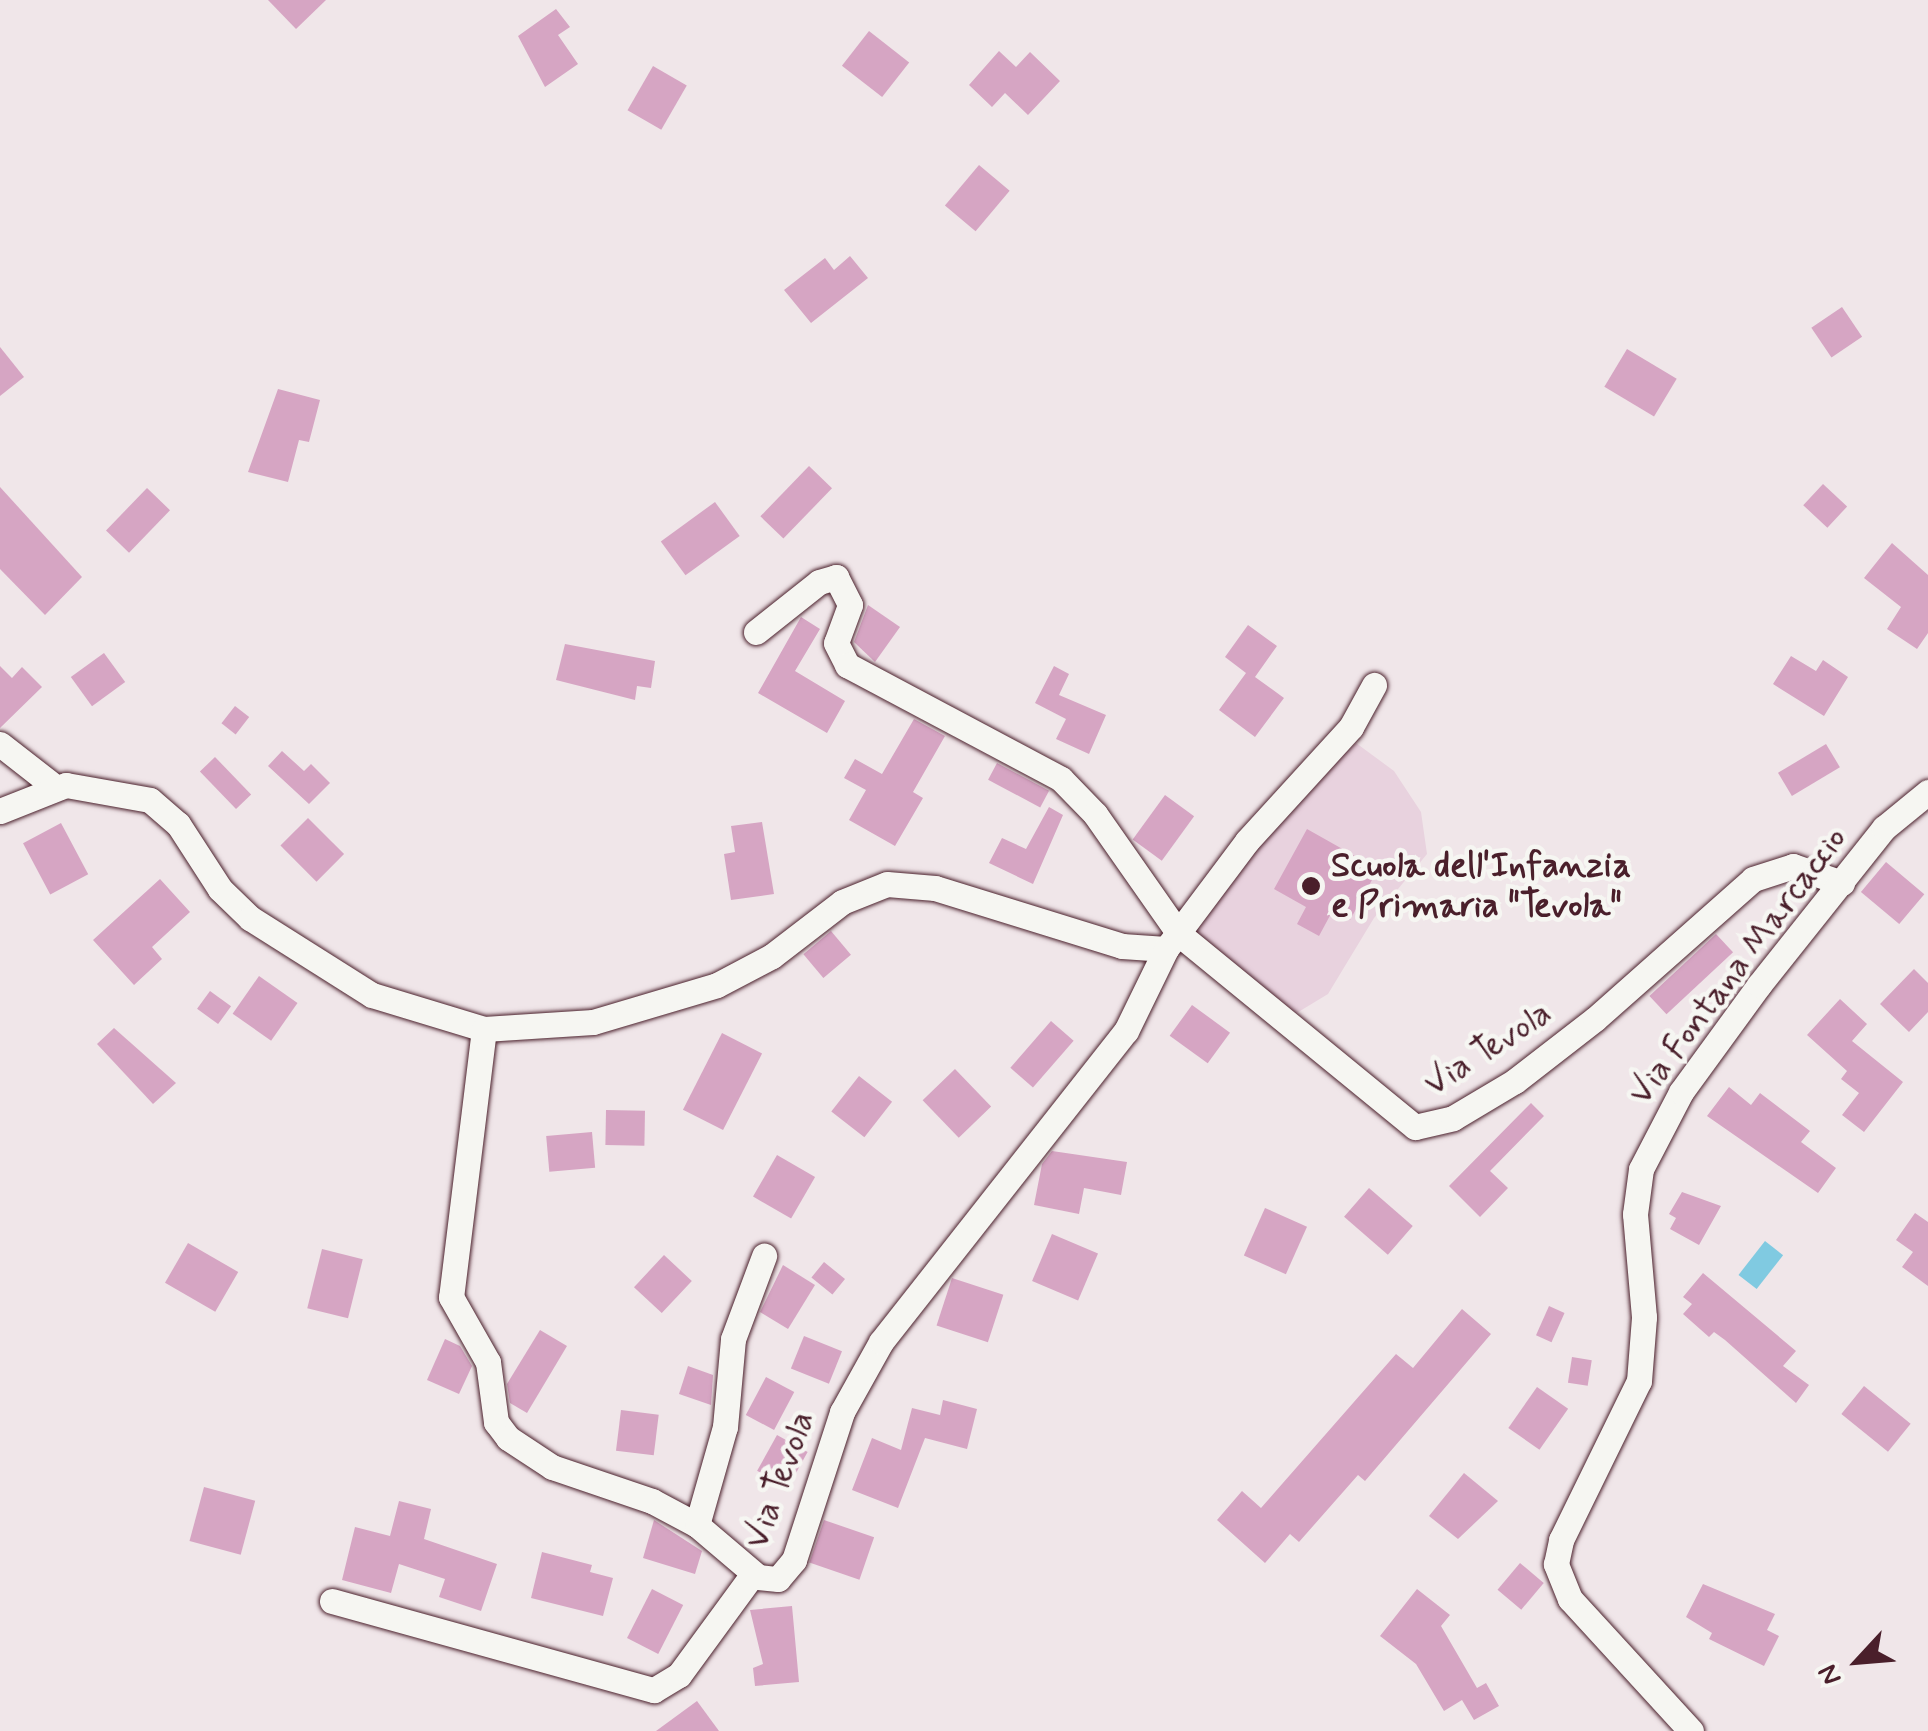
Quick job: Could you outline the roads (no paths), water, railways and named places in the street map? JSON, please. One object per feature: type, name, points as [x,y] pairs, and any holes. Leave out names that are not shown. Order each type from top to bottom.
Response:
[{"type":"street","name":"Via Tevola","points":[[756,632],[819,582],[836,577],[850,605],[836,643],[843,661],[1061,779],[1095,814],[1173,941],[1400,1119],[1422,1128],[1478,1104],[1560,1048],[1753,880],[1793,866],[1842,883]]},
{"type":"street","name":"Via Tevola","points":[[484,1029],[450,1297],[488,1362],[496,1422],[514,1442],[562,1472],[641,1496],[697,1525],[753,1574],[772,1581],[792,1567],[823,1460],[857,1380],[965,1230],[1126,1031],[1173,941],[1247,841],[1351,727],[1374,685]]},
{"type":"street","points":[[0,744],[54,786]]},
{"type":"street","points":[[0,811],[54,786],[112,789],[150,800],[172,818],[220,889],[250,918],[372,995],[484,1029],[593,1022],[717,985],[772,956],[842,902],[887,884],[935,888],[1122,946],[1173,941]]},
{"type":"street","name":"Via Fontana Marcaccio","points":[[1691,1731],[1570,1599],[1556,1557],[1639,1382],[1644,1317],[1635,1214],[1644,1161],[1698,1066],[1892,820],[1928,792]]},
{"type":"street","points":[[697,1525],[727,1418],[733,1339],[764,1256]]},
{"type":"street","points":[[332,1601],[654,1690],[680,1675],[753,1574]]},
{"type":"water","points":[[1765,1241],[1783,1255],[1757,1289],[1739,1275]]},
{"type":"place","name":"Scuola dell'Infanzia e Primaria \"Tevola\"","points":[[1311,886]]}]
